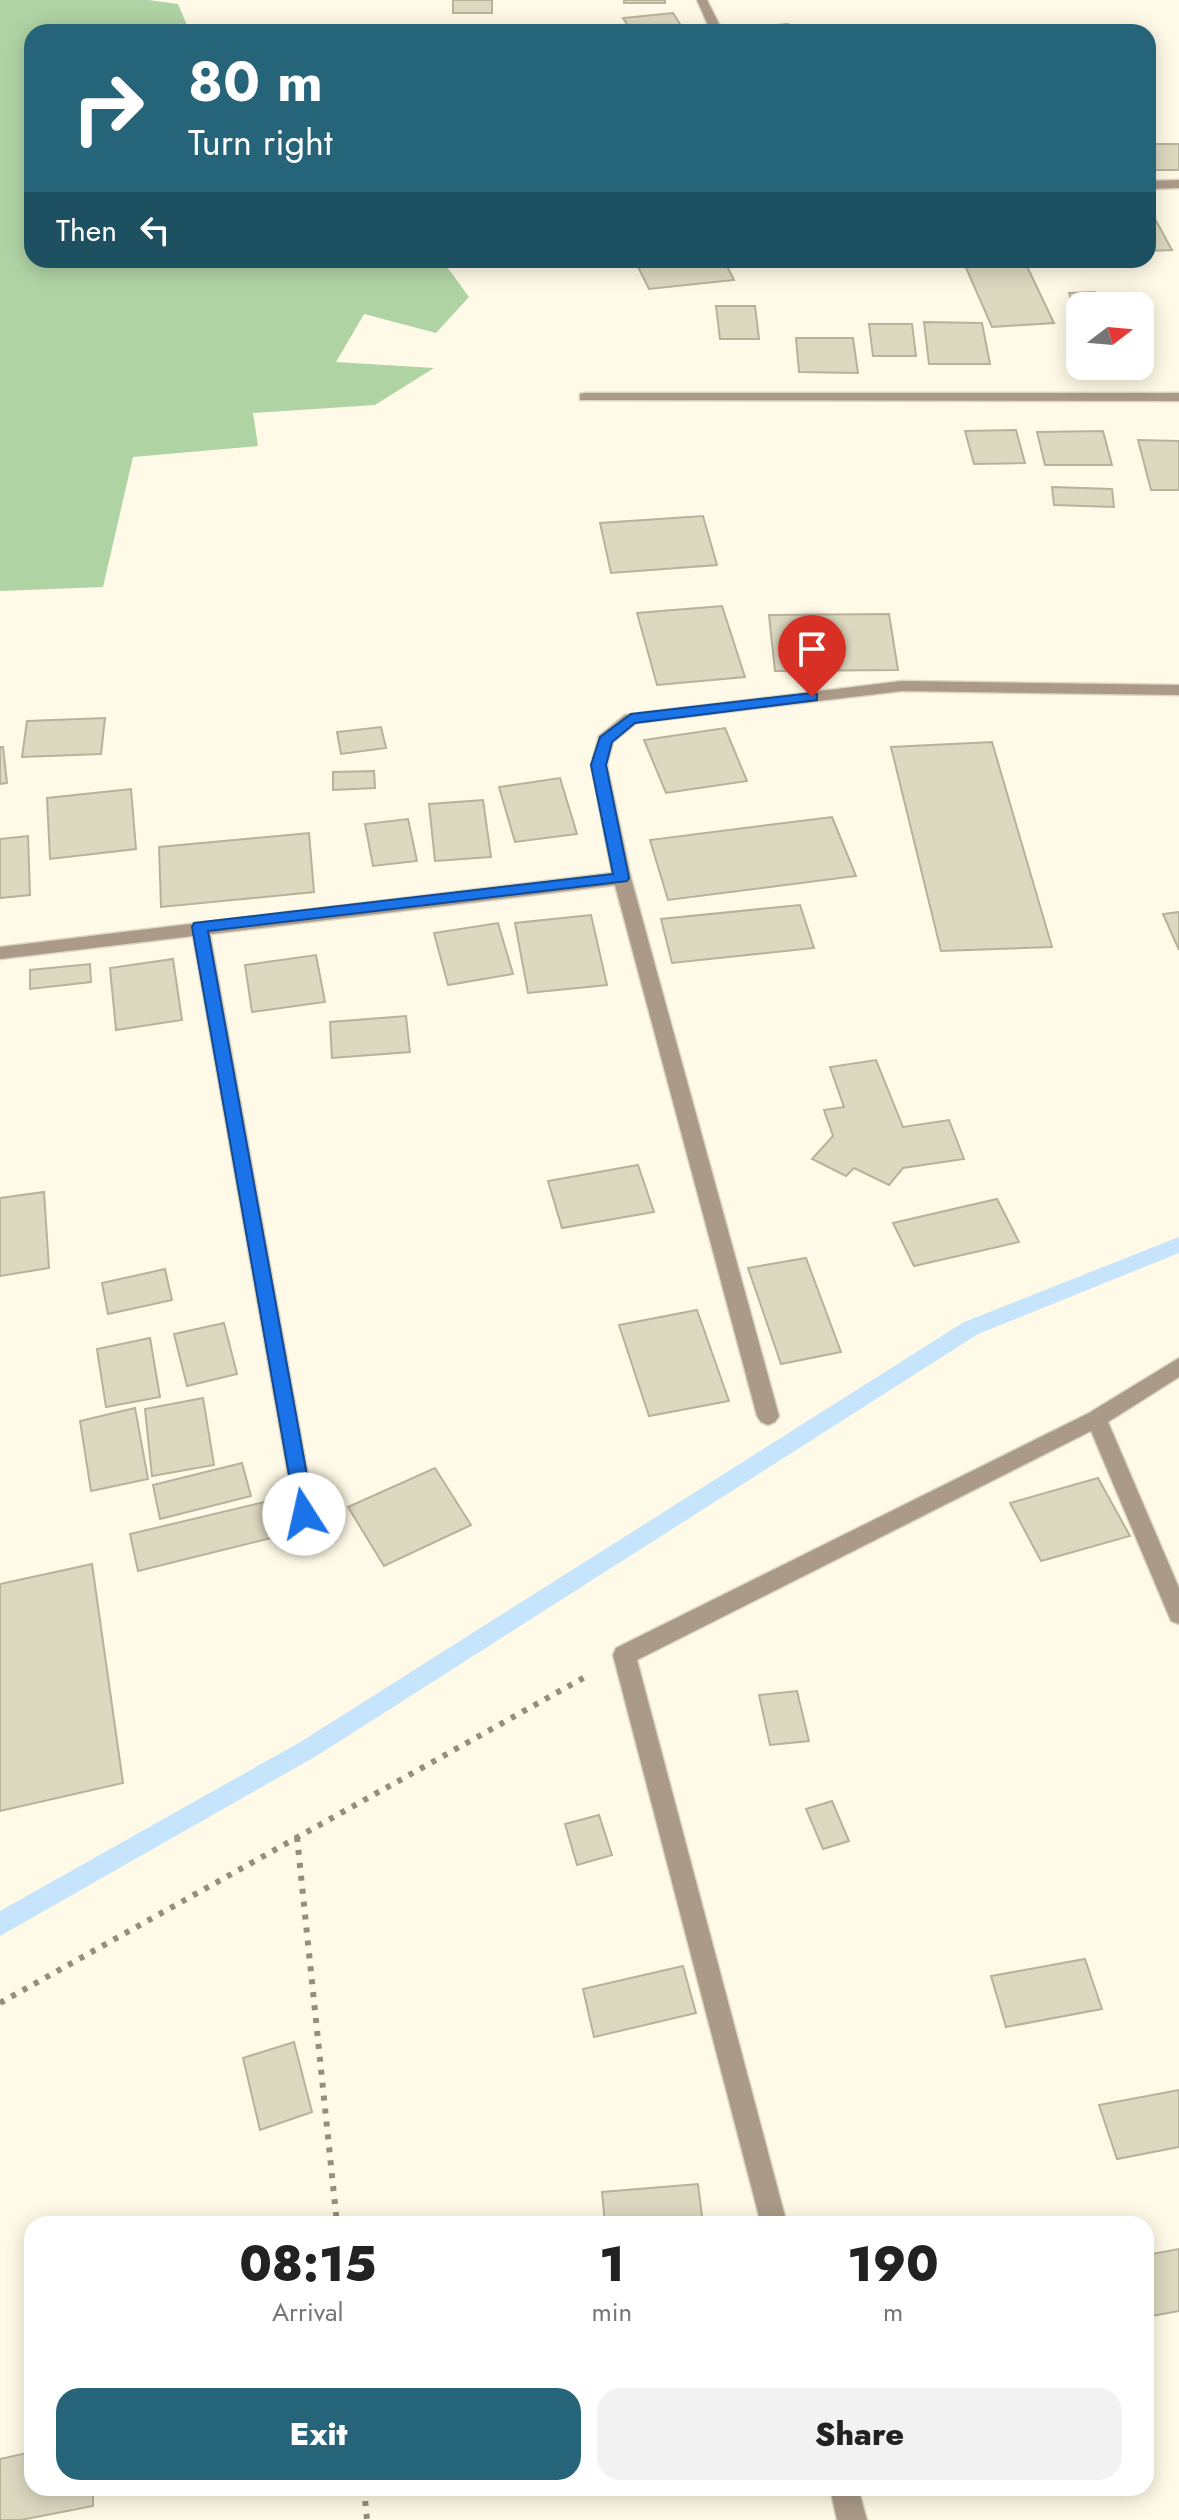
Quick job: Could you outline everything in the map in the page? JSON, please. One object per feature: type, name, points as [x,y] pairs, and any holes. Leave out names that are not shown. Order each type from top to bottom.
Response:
[{"type":"street","points":[[702,0],[713,24]]},
{"type":"street","points":[[1156,185],[1179,184]]},
{"type":"street","points":[[585,397],[1179,397]]},
{"type":"street","points":[[768,1416],[622,878],[599,765],[605,740],[631,719],[902,686],[1179,690]]},
{"type":"street","points":[[0,953],[622,878]]},
{"type":"street","points":[[200,927],[304,1514]]},
{"type":"street","points":[[772,2216],[624,1655],[1096,1419],[1179,1366]]},
{"type":"street","points":[[1096,1419],[1179,1614]]},
{"type":"street","points":[[846,2496],[852,2520]]},
{"type":"path","points":[[0,2003],[624,1655]]},
{"type":"path","points":[[297,1837],[336,2216]]},
{"type":"path","points":[[365,2496],[367,2520]]},
{"type":"green space","points":[[0,0],[148,0],[178,4],[187,24],[24,24],[24,268],[448,268],[469,297],[436,333],[364,314],[336,362],[434,368],[375,405],[253,413],[258,446],[133,457],[103,587],[0,591]]},
{"type":"building","points":[[453,0],[492,0],[492,13],[453,13]]},
{"type":"building","points":[[624,0],[665,0],[665,3],[624,3]]},
{"type":"building","points":[[673,13],[680,24],[627,24],[623,18]]},
{"type":"building","points":[[1156,144],[1179,144],[1179,170],[1156,170]]},
{"type":"building","points":[[1156,221],[1172,250],[1156,251]]},
{"type":"building","points":[[638,268],[728,268],[734,280],[649,289]]},
{"type":"building","points":[[966,268],[1028,268],[1054,323],[992,327]]},
{"type":"building","points":[[716,306],[755,306],[759,339],[720,339]]},
{"type":"building","points":[[924,322],[982,323],[990,364],[929,364]]},
{"type":"building","points":[[869,324],[912,324],[916,356],[873,356]]},
{"type":"building","points":[[796,338],[853,338],[858,373],[799,372]]},
{"type":"building","points":[[1016,430],[1025,463],[974,464],[965,431]]},
{"type":"building","points":[[1103,431],[1112,465],[1045,465],[1037,432]]},
{"type":"building","points":[[1138,440],[1179,441],[1179,490],[1151,490]]},
{"type":"building","points":[[1052,487],[1112,489],[1114,507],[1054,505]]},
{"type":"building","points":[[703,516],[717,565],[611,573],[600,523]]},
{"type":"building","points":[[722,606],[745,677],[657,685],[637,613]]},
{"type":"building","points":[[889,614],[898,670],[775,671],[769,615]]},
{"type":"building","points":[[105,718],[101,754],[22,757],[27,721]]},
{"type":"building","points":[[381,727],[386,748],[341,754],[337,732]]},
{"type":"building","points":[[725,728],[747,781],[666,793],[644,740]]},
{"type":"building","points":[[992,742],[1052,947],[941,951],[891,747]]},
{"type":"building","points":[[0,747],[3,747],[7,783],[0,784]]},
{"type":"building","points":[[374,771],[375,788],[333,790],[333,772]]},
{"type":"building","points":[[560,778],[577,834],[515,842],[499,787]]},
{"type":"building","points":[[131,789],[136,849],[50,859],[47,798]]},
{"type":"building","points":[[483,800],[491,857],[435,861],[429,804]]},
{"type":"building","points":[[832,817],[856,876],[668,900],[650,840]]},
{"type":"building","points":[[408,819],[417,861],[373,866],[365,824]]},
{"type":"building","points":[[309,833],[314,892],[161,907],[159,847]]},
{"type":"building","points":[[28,836],[30,895],[0,898],[0,839]]},
{"type":"building","points":[[800,905],[814,948],[672,963],[661,919]]},
{"type":"building","points":[[1179,912],[1179,950],[1163,914]]},
{"type":"building","points":[[591,915],[607,985],[528,993],[515,923]]},
{"type":"building","points":[[498,923],[513,974],[448,985],[434,933]]},
{"type":"building","points":[[316,955],[325,1002],[252,1012],[245,965]]},
{"type":"building","points":[[173,959],[182,1020],[116,1030],[110,968]]},
{"type":"building","points":[[90,964],[91,982],[30,989],[30,970]]},
{"type":"building","points":[[406,1016],[410,1052],[332,1058],[330,1022]]},
{"type":"building","points":[[876,1060],[903,1127],[949,1120],[964,1159],[903,1168],[889,1185],[854,1168],[846,1176],[812,1159],[833,1136],[824,1110],[844,1107],[830,1067]]},
{"type":"building","points":[[638,1165],[654,1212],[562,1228],[548,1181]]},
{"type":"building","points":[[44,1192],[49,1268],[0,1276],[0,1198]]},
{"type":"building","points":[[997,1199],[1019,1242],[914,1266],[893,1223]]},
{"type":"building","points":[[806,1258],[841,1352],[781,1364],[748,1268]]},
{"type":"building","points":[[165,1269],[172,1300],[108,1314],[102,1283]]},
{"type":"building","points":[[697,1310],[729,1401],[649,1416],[619,1325]]},
{"type":"building","points":[[224,1323],[237,1374],[187,1386],[174,1334]]},
{"type":"building","points":[[150,1338],[160,1397],[106,1407],[97,1349]]},
{"type":"building","points":[[203,1398],[214,1465],[152,1476],[145,1409]]},
{"type":"building","points":[[135,1408],[148,1479],[91,1491],[80,1421]]},
{"type":"building","points":[[242,1463],[251,1496],[160,1519],[153,1485]]},
{"type":"building","points":[[435,1468],[471,1525],[384,1566],[348,1507]]},
{"type":"building","points":[[1098,1478],[1130,1536],[1041,1561],[1010,1503]]},
{"type":"building","points":[[269,1501],[279,1536],[138,1571],[130,1534]]},
{"type":"building","points":[[92,1564],[123,1783],[0,1811],[0,1584]]},
{"type":"building","points":[[797,1691],[809,1741],[770,1745],[759,1695]]},
{"type":"building","points":[[832,1801],[849,1841],[823,1849],[806,1809]]},
{"type":"building","points":[[599,1815],[612,1855],[577,1865],[565,1824]]},
{"type":"building","points":[[1085,1959],[1102,2009],[1006,2027],[991,1976]]},
{"type":"building","points":[[683,1966],[696,2013],[594,2037],[583,1989]]},
{"type":"building","points":[[294,2042],[312,2112],[260,2130],[243,2058]]},
{"type":"building","points":[[1179,2090],[1179,2147],[1117,2159],[1099,2105]]},
{"type":"building","points":[[698,2184],[702,2216],[604,2216],[602,2192]]},
{"type":"building","points":[[1179,2249],[1179,2311],[1154,2316],[1154,2254]]},
{"type":"building","points":[[24,2454],[24,2496],[93,2496],[93,2506],[21,2520],[0,2520],[0,2459]]},
{"type":"waterway","points":[[0,1924],[310,1748],[971,1328],[1179,1245]]},
{"type":"route","points":[[304,1514],[200,927],[622,878],[599,765],[605,740],[631,719],[812,697]]}]
